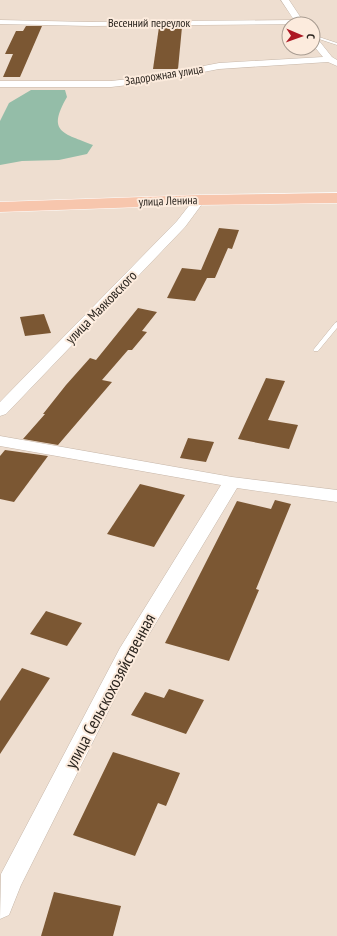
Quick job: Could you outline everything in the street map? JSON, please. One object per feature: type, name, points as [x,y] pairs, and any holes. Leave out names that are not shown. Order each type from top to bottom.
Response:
[{"type":"main road","name":"улица Ленина","points":[[0,207],[199,200],[337,198]]},
{"type":"street","points":[[285,0],[295,16]]},
{"type":"street","name":"Весенний переулок","points":[[0,22],[97,24],[281,23]]},
{"type":"street","points":[[321,48],[333,61]]},
{"type":"street","name":"Задорожная улица","points":[[0,84],[111,84],[146,80],[219,66],[333,61]]},
{"type":"street","name":"улица Маяковского","points":[[0,411],[181,224],[199,200]]},
{"type":"street","points":[[0,441],[232,482],[337,496]]},
{"type":"street","name":"улица Сельскохозяйственная","points":[[0,907],[10,882],[128,653],[232,482]]},
{"type":"lane","points":[[321,39],[337,44]]},
{"type":"lane","points":[[316,350],[337,324]]},
{"type":"green space","points":[[31,90],[65,90],[67,97],[58,118],[58,125],[66,134],[93,145],[87,154],[59,160],[22,161],[0,165],[0,121],[9,103]]},
{"type":"building","points":[[26,26],[42,26],[20,77],[3,77],[13,54],[5,54],[16,31],[23,31]]},
{"type":"building","points":[[159,27],[182,27],[178,69],[153,69]]},
{"type":"building","points":[[219,228],[239,230],[232,249],[228,248],[215,278],[207,278],[195,301],[167,298],[182,268],[201,270]]},
{"type":"building","points":[[138,308],[157,312],[142,331],[147,332],[132,350],[128,350],[102,380],[112,382],[58,445],[23,439],[45,414],[43,414],[66,385],[90,358],[96,360]]},
{"type":"building","points":[[44,314],[51,333],[25,336],[20,317]]},
{"type":"building","points":[[266,378],[285,381],[268,420],[298,425],[289,449],[238,439]]},
{"type":"building","points":[[188,438],[214,442],[206,462],[180,458]]},
{"type":"building","points":[[5,450],[48,456],[14,502],[0,499],[0,456]]},
{"type":"building","points":[[140,484],[185,495],[154,547],[107,534]]},
{"type":"building","points":[[275,500],[291,504],[256,589],[259,590],[229,661],[165,643],[237,501],[271,509]]},
{"type":"building","points":[[46,611],[82,623],[67,646],[30,634]]},
{"type":"building","points":[[22,668],[50,678],[0,754],[0,701]]},
{"type":"building","points":[[169,689],[204,700],[186,734],[131,715],[145,692],[164,698]]},
{"type":"building","points":[[113,752],[180,773],[166,806],[158,803],[135,856],[73,835]]},
{"type":"building","points":[[54,892],[121,906],[113,936],[41,936]]}]
